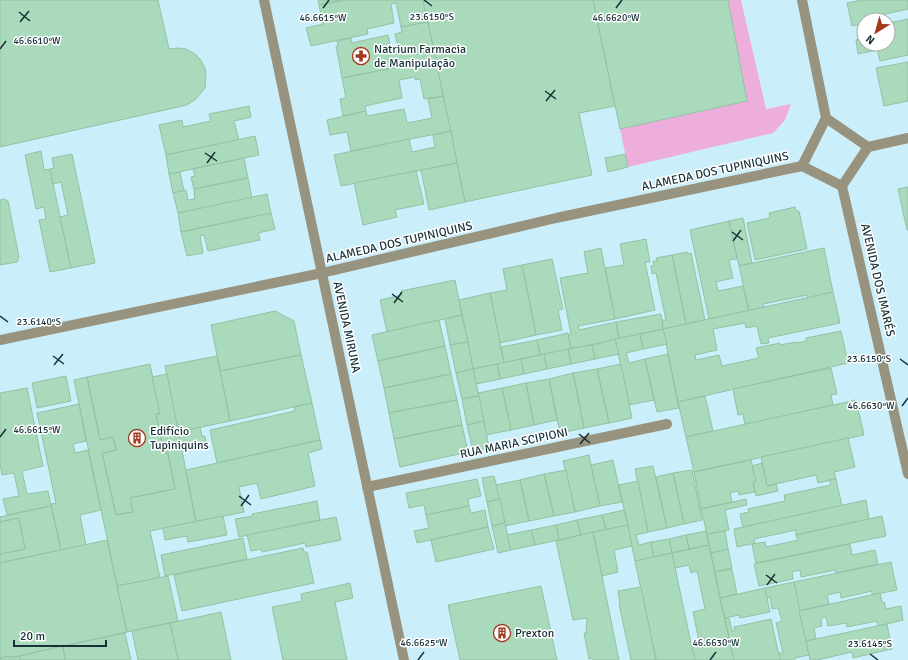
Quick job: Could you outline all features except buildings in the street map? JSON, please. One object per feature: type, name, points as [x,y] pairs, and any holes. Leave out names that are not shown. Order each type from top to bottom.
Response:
[{"type":"street","name":"AVENIDA MIRUNA","points":[[264,0],[404,660]]},
{"type":"street","points":[[802,0],[826,118],[802,166],[842,186],[868,147],[908,138]]},
{"type":"street","points":[[826,118],[868,147]]},
{"type":"street","name":"ALAMEDA DOS TUPINIQUINS","points":[[0,340],[322,273],[564,217],[802,166]]},
{"type":"street","name":"AVENIDA DOS IMARÉS","points":[[842,186],[908,474]]},
{"type":"street","name":"RUA MARIA SCIPIONI","points":[[367,487],[667,424]]},
{"type":"shaded area","points":[[728,0],[741,0],[766,109],[791,104],[785,120],[773,133],[628,167],[620,129],[747,101]]},
{"type":"place","name":"Natrium Farmacia de Manipulação","points":[[361,56]]},
{"type":"place","name":"Edifício Tupiniquins","points":[[137,438]]},
{"type":"place","name":"Prexton","points":[[502,633]]}]
